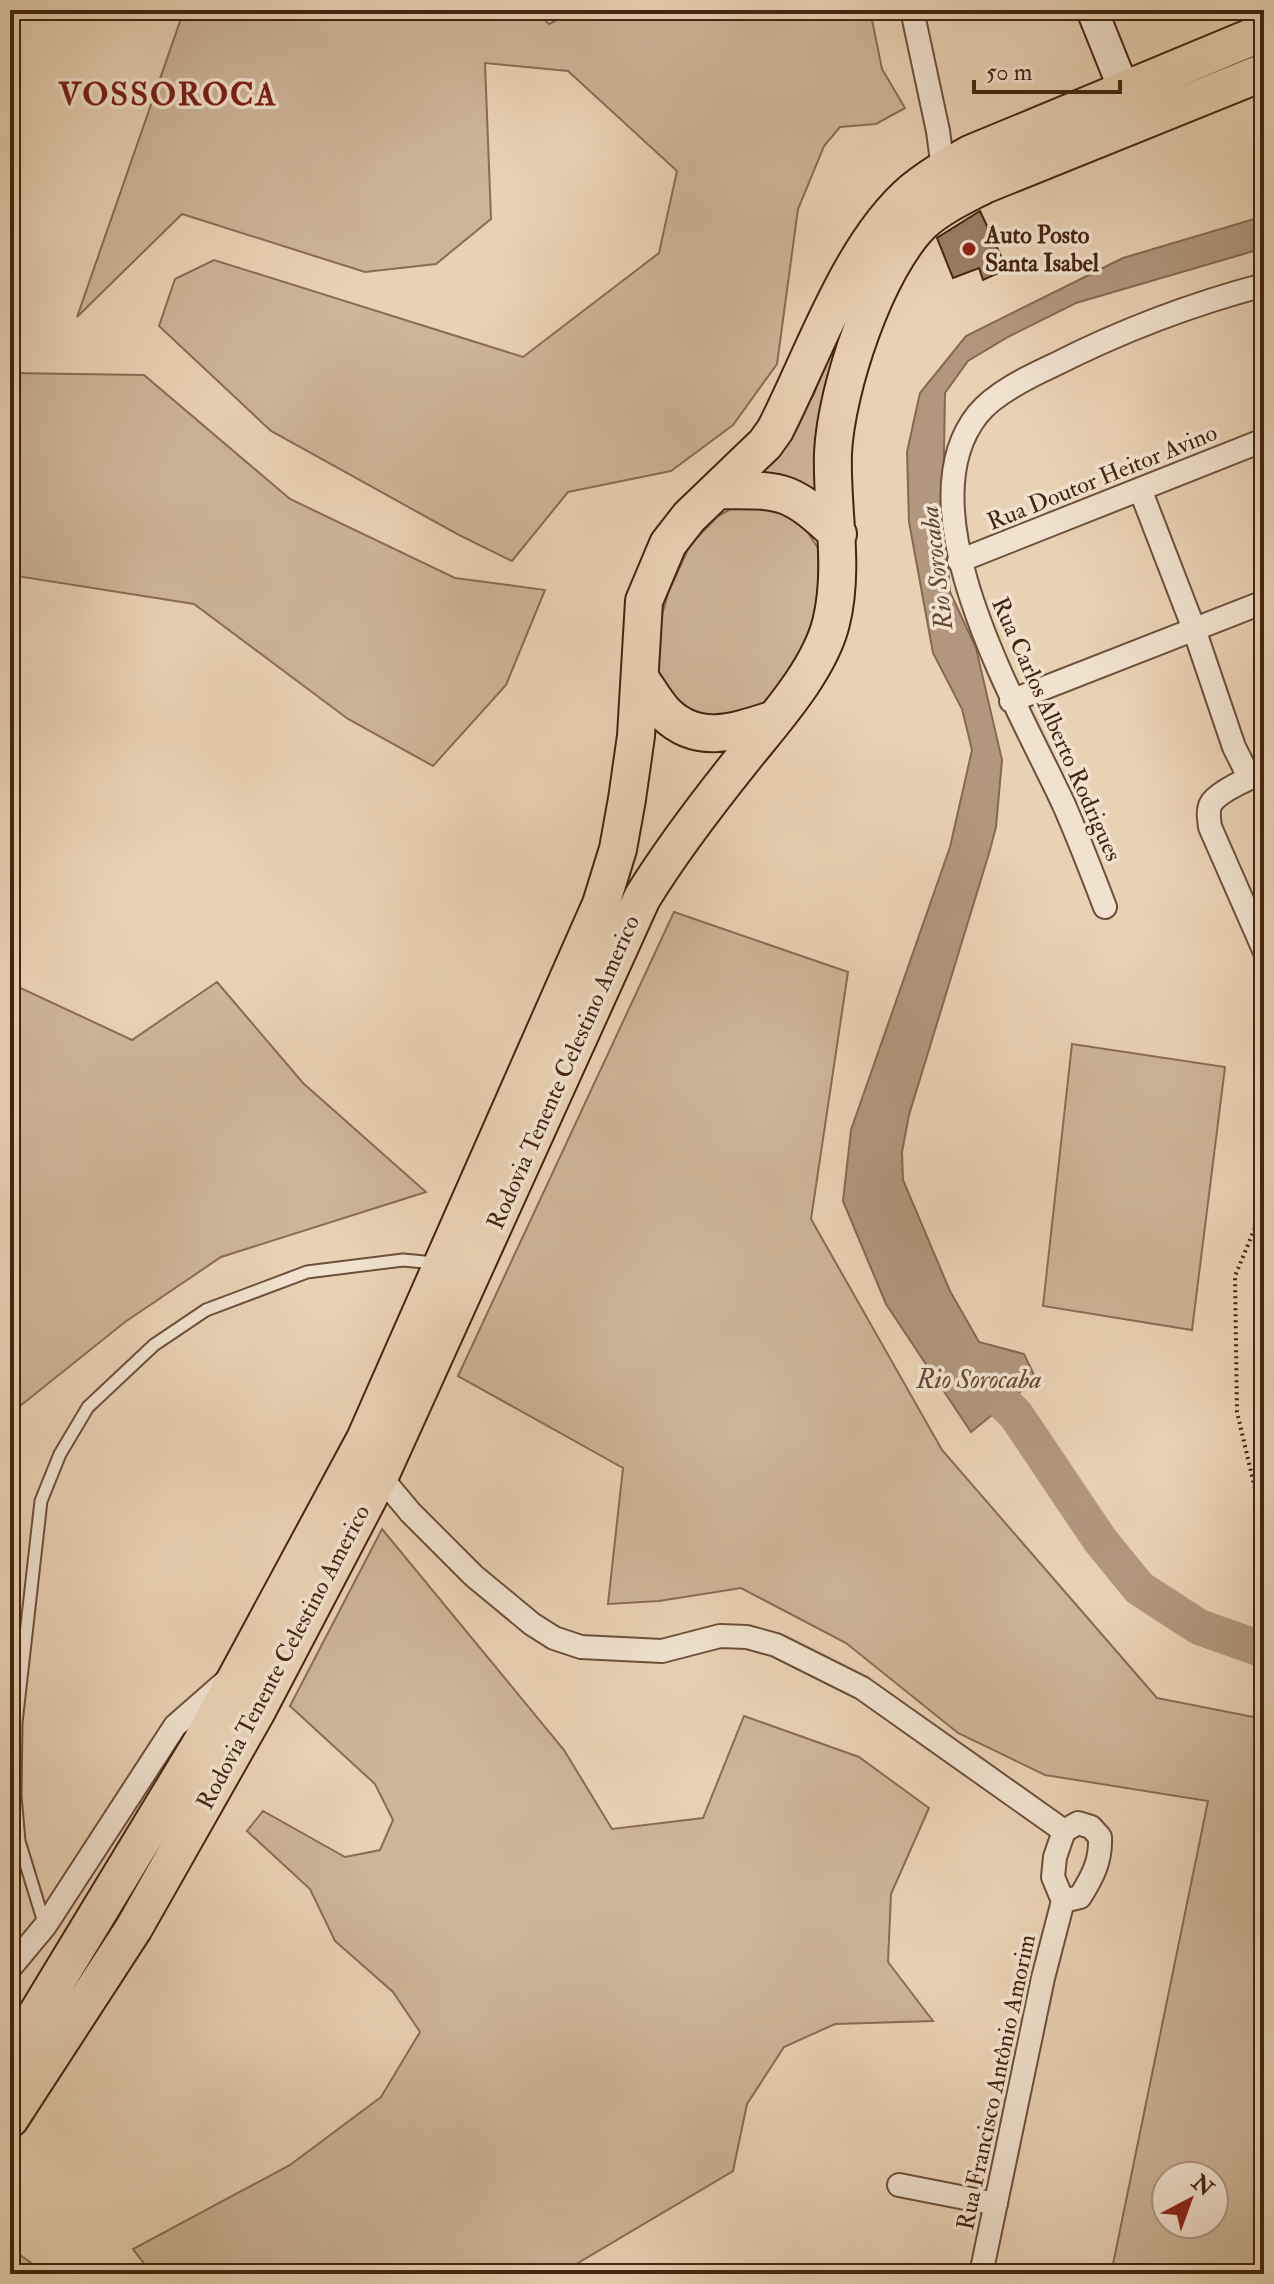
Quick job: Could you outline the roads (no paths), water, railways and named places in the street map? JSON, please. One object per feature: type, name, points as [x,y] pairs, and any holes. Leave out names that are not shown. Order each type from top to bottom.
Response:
[{"type":"highway","name":"Rodovia Tenente Celestino Americo","points":[[10,2058],[125,1872],[245,1664],[365,1439],[601,904],[618,849],[627,799],[640,678],[644,601],[668,544],[689,517],[775,430],[868,245],[912,192],[970,154],[1264,32]]},
{"type":"highway","name":"Rodovia Tenente Celestino Americo","points":[[10,2119],[134,1928],[257,1711],[380,1476],[642,898],[672,849],[775,719],[815,661],[831,623],[838,534],[833,454],[840,404],[854,355],[879,289],[904,245],[923,223],[945,206],[984,185],[1264,72]]},
{"type":"highway","points":[[718,490],[787,496],[815,513],[838,534]]},
{"type":"highway","points":[[640,678],[665,713],[683,727],[702,734],[730,733],[775,719]]},
{"type":"main road","points":[[1092,10],[1137,123]]},
{"type":"street","points":[[912,10],[943,169]]},
{"type":"street","name":"Rua Carlos Alberto Rodrigues","points":[[1105,907],[1064,806],[1011,701],[987,644],[959,561],[952,492],[959,444],[979,412],[1020,381],[1103,340],[1226,295],[1264,285]]},
{"type":"street","name":"Rua Doutor Heitor Avino","points":[[959,561],[1264,440]]},
{"type":"street","points":[[1140,489],[1194,629],[1234,747],[1257,775],[1212,801],[1208,814],[1210,827],[1264,950]]},
{"type":"street","points":[[1011,701],[1264,602]]},
{"type":"street","points":[[380,1476],[410,1512],[474,1576],[532,1624],[554,1638],[581,1647],[662,1651],[720,1636],[747,1637],[776,1645],[862,1688],[1064,1831],[1078,1823],[1091,1827],[1100,1837],[1101,1856],[1080,1897],[1063,1901]]},
{"type":"street","points":[[10,1968],[45,1926],[175,1726],[245,1664]]},
{"type":"street","name":"Rua Francisco Antônio Amorim","points":[[981,2274],[1043,1978],[1063,1901],[1053,1877],[1055,1857],[1064,1831]]},
{"type":"street","points":[[899,2185],[996,2204]]},
{"type":"lane","points":[[45,1926],[19,1841],[15,1796],[16,1723],[41,1501],[60,1454],[88,1407],[154,1345],[206,1310],[307,1272],[403,1260],[444,1264]]},
{"type":"water","name":"Rio Sorocaba","points":[[1264,216],[1264,248],[1076,303],[968,361],[945,393],[943,512],[950,592],[976,648],[1002,760],[996,827],[909,1115],[902,1152],[903,1180],[950,1291],[979,1342],[1024,1354],[1036,1379],[971,1432],[886,1304],[843,1201],[851,1130],[950,847],[972,750],[962,709],[933,653],[909,522],[907,452],[920,393],[966,336],[1123,258]]},
{"type":"waterway","name":"Rio Sorocaba","points":[[970,1369],[1016,1415],[1100,1540],[1139,1588],[1199,1627],[1264,1650]]},
{"type":"place","name":"Auto Posto Santa Isabel","points":[[969,249]]},
{"type":"district","name":"VOSSOROCA","points":[[168,94]]}]
